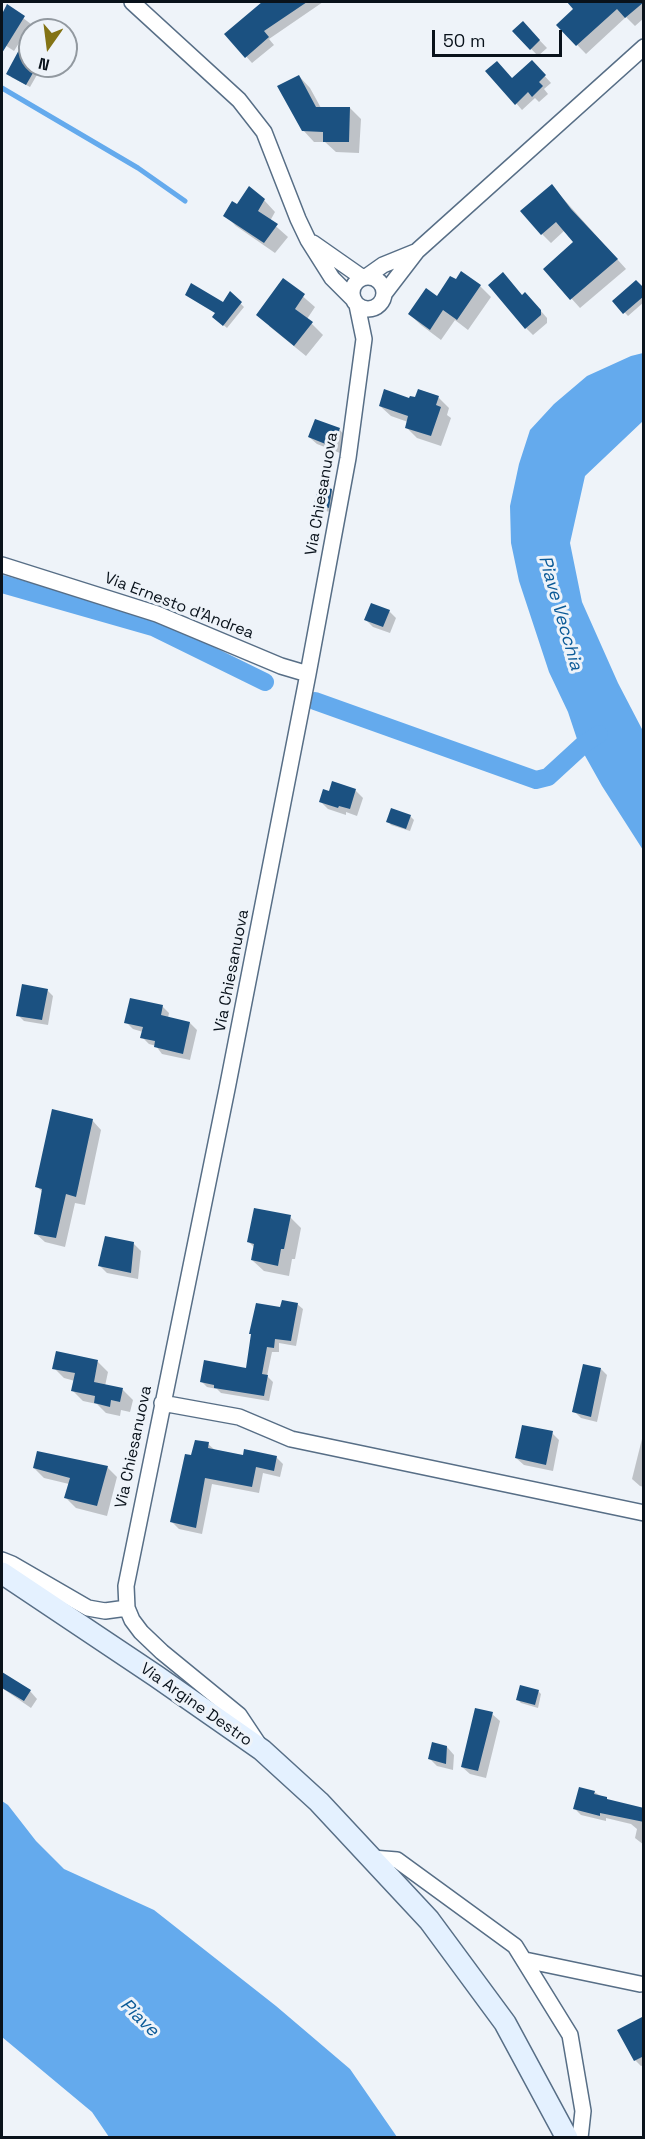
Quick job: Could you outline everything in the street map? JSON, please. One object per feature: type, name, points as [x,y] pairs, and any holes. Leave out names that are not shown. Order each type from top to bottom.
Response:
[{"type":"street","points":[[132,2],[239,100],[264,132],[297,219],[332,278],[356,303],[365,309],[381,300],[383,287],[373,278],[358,281],[352,290],[356,303]]},
{"type":"street","name":"Via Chiesanuova","points":[[127,1608],[126,1586],[129,1563],[231,1066],[308,674],[348,458],[364,339],[381,300],[417,251],[644,47]]},
{"type":"street","points":[[308,240],[364,278]]},
{"type":"street","name":"Via Chiesanuova","points":[[364,278],[383,265],[417,251]]},
{"type":"street","name":"Via Chiesanuova","points":[[356,303],[364,339]]},
{"type":"street","name":"Via Ernesto d'Andrea","points":[[2,565],[94,592],[157,614],[281,666],[308,674]]},
{"type":"street","points":[[162,1403],[239,1417],[291,1439],[644,1513]]},
{"type":"street","points":[[2,1560],[12,1563],[88,1608],[105,1611],[127,1608],[132,1620],[148,1638],[239,1715],[262,1750]]},
{"type":"street","name":"Via Argine Destro","points":[[2,1574],[156,1676],[262,1750],[319,1802],[429,1920],[505,2023],[567,2138]]},
{"type":"street","points":[[372,1858],[397,1860],[515,1946],[570,2035],[583,2111],[580,2138]]},
{"type":"street","points":[[525,1960],[640,1983]]},
{"type":"water","name":"Piave Vecchia","points":[[643,353],[643,421],[585,476],[570,543],[582,602],[618,683],[643,731],[643,850],[579,745],[568,712],[549,672],[519,581],[511,543],[510,506],[519,464],[530,430],[554,404],[587,376]]},
{"type":"water","name":"Piave","points":[[2,1801],[8,1805],[36,1841],[64,1869],[154,1910],[276,2006],[350,2069],[397,2137],[109,2137],[92,2112],[2,2037]]},
{"type":"building","points":[[262,2],[307,2],[264,31],[269,37],[245,58],[224,34]]},
{"type":"building","points":[[567,2],[644,2],[625,18],[617,9],[576,46],[556,25],[573,9]]},
{"type":"building","points":[[7,4],[25,16],[18,18],[18,27],[2,53],[2,14]]},
{"type":"building","points":[[523,21],[540,40],[530,50],[512,31]]},
{"type":"building","points":[[18,52],[18,78],[30,78],[26,85],[6,74]]},
{"type":"building","points":[[532,60],[546,75],[539,82],[543,86],[532,97],[528,92],[515,105],[485,71],[497,61],[512,78]]},
{"type":"building","points":[[299,75],[316,107],[350,107],[349,142],[323,142],[323,132],[302,131],[277,86]]},
{"type":"building","points":[[552,184],[571,209],[618,259],[570,300],[543,269],[573,242],[556,222],[541,235],[520,211]]},
{"type":"building","points":[[249,186],[265,199],[258,211],[278,224],[264,243],[223,216],[232,201],[237,204]]},
{"type":"building","points":[[461,271],[481,285],[457,320],[443,310],[430,330],[408,314],[426,288],[437,296],[450,276],[456,279]]},
{"type":"building","points":[[503,272],[522,295],[525,292],[541,310],[541,315],[525,329],[488,285]]},
{"type":"building","points":[[283,278],[305,294],[295,309],[313,322],[294,346],[256,315]]},
{"type":"building","points":[[636,280],[644,288],[644,296],[623,314],[612,301]]},
{"type":"building","points":[[191,283],[223,302],[230,291],[242,302],[223,326],[212,317],[215,313],[185,295]]},
{"type":"building","points":[[384,389],[409,398],[410,396],[415,397],[418,389],[439,396],[436,405],[441,407],[431,436],[405,428],[408,416],[379,406]]},
{"type":"building","points":[[315,419],[340,428],[333,447],[308,437]]},
{"type":"building","points":[[319,485],[332,489],[329,508],[314,503]]},
{"type":"building","points":[[371,603],[390,610],[383,627],[364,620]]},
{"type":"building","points":[[332,781],[356,789],[350,809],[319,802],[323,789],[329,791]]},
{"type":"building","points":[[391,808],[411,815],[406,829],[386,822]]},
{"type":"building","points":[[22,984],[48,989],[42,1020],[16,1016]]},
{"type":"building","points":[[130,998],[163,1005],[161,1015],[190,1022],[183,1054],[154,1047],[155,1041],[140,1038],[143,1027],[124,1023]]},
{"type":"building","points":[[52,1109],[93,1119],[76,1197],[66,1194],[56,1238],[34,1234],[42,1189],[35,1187]]},
{"type":"building","points":[[254,1208],[291,1215],[278,1266],[251,1260],[254,1244],[247,1242]]},
{"type":"building","points":[[105,1236],[134,1242],[131,1273],[98,1266]]},
{"type":"building","points":[[282,1300],[298,1303],[291,1341],[275,1339],[274,1348],[267,1347],[262,1374],[268,1375],[264,1396],[214,1388],[214,1385],[200,1382],[204,1360],[246,1368],[251,1334],[249,1334],[256,1303],[280,1307]]},
{"type":"building","points":[[56,1351],[98,1360],[94,1382],[123,1388],[120,1402],[111,1400],[110,1407],[94,1403],[95,1396],[71,1391],[75,1373],[52,1369]]},
{"type":"building","points":[[583,1364],[601,1368],[591,1417],[572,1412]]},
{"type":"building","points":[[522,1425],[553,1431],[546,1465],[515,1458]]},
{"type":"building","points":[[195,1440],[209,1442],[208,1448],[243,1455],[244,1449],[277,1456],[274,1471],[256,1467],[252,1487],[205,1478],[196,1528],[170,1522],[185,1454],[191,1455]]},
{"type":"building","points":[[37,1451],[108,1466],[97,1506],[64,1498],[70,1478],[33,1468]]},
{"type":"building","points":[[2,1672],[31,1690],[24,1701],[2,1688]]},
{"type":"building","points":[[520,1685],[539,1690],[535,1705],[516,1700]]},
{"type":"building","points":[[475,1708],[493,1712],[478,1771],[461,1767]]},
{"type":"building","points":[[432,1742],[447,1746],[446,1764],[428,1759]]},
{"type":"building","points":[[579,1787],[595,1791],[594,1794],[607,1797],[607,1799],[644,1808],[644,1822],[600,1813],[600,1816],[573,1809]]},
{"type":"building","points":[[644,2016],[644,2056],[634,2061],[617,2030]]},
{"type":"waterway","points":[[2,88],[138,168],[185,201]]},
{"type":"waterway","points":[[2,584],[153,627],[265,682]]},
{"type":"waterway","points":[[315,701],[536,780],[548,777],[584,744],[599,734]]}]
